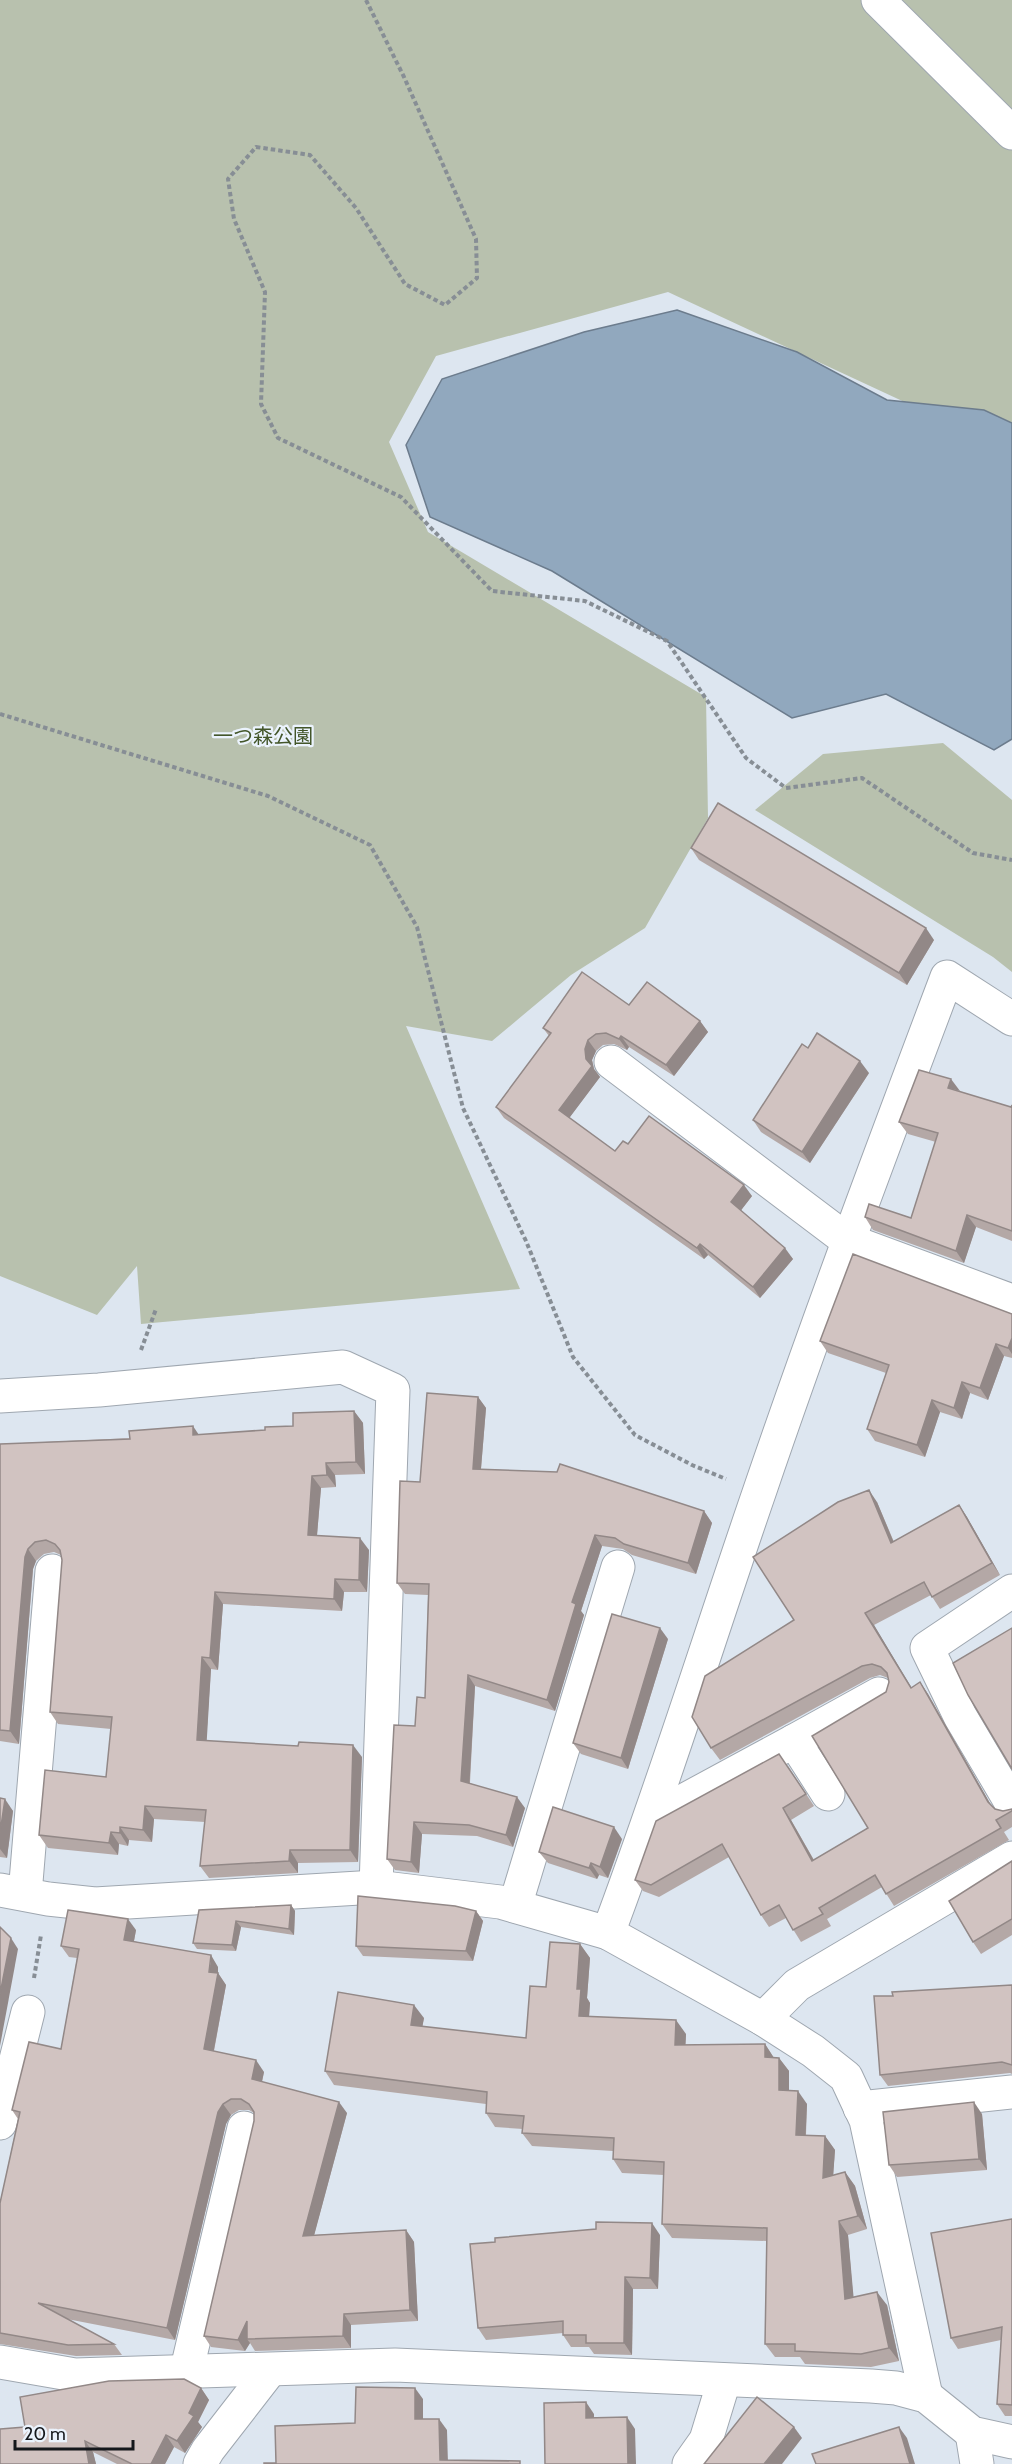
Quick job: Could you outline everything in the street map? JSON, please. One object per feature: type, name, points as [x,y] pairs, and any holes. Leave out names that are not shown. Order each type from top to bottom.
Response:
[{"type":"street","points":[[878,0],[1012,133]]},
{"type":"street","points":[[608,1933],[657,1803],[759,1492],[847,1240],[948,977],[1012,1019]]},
{"type":"street","points":[[611,1062],[847,1240],[1012,1301]]},
{"type":"street","points":[[0,1396],[99,1390],[343,1367],[393,1390],[376,1887]]},
{"type":"street","points":[[515,1906],[618,1567]]},
{"type":"street","points":[[52,1570],[24,1894],[95,1904],[376,1887],[500,1902],[608,1933],[763,2019],[813,2051],[846,2077],[868,2132],[926,2396],[974,2449],[1012,2442]]},
{"type":"street","points":[[1012,1591],[927,1648],[960,1716],[1012,1804]]},
{"type":"street","points":[[657,1803],[672,1807],[879,1694]]},
{"type":"street","points":[[794,1741],[828,1794]]},
{"type":"street","points":[[763,2019],[796,1985],[1012,1858]]},
{"type":"street","points":[[0,2123],[28,2012]]},
{"type":"street","points":[[860,2108],[1012,2092]]},
{"type":"street","points":[[186,2373],[244,2128]]},
{"type":"street","points":[[0,2362],[75,2375],[394,2365],[872,2386],[896,2388],[926,2396]]},
{"type":"street","points":[[200,2464],[208,2450],[270,2370]]},
{"type":"street","points":[[689,2464],[706,2440],[724,2381]]},
{"type":"path","points":[[366,0],[404,77],[476,239],[477,279],[445,305],[405,284],[356,208],[310,155],[256,147],[228,179],[234,219],[265,292],[261,404],[278,438],[401,496],[492,591],[585,601],[667,641],[746,758],[786,788],[862,778],[973,853],[1012,860]]},
{"type":"path","points":[[0,714],[268,796],[370,845],[417,927],[463,1108],[526,1240],[573,1357],[635,1435],[692,1464],[759,1492]]},
{"type":"path","points":[[24,1894],[28,2012]]},
{"type":"green space","name":"一つ森公園","points":[[0,0],[1012,0],[1012,452],[668,292],[436,356],[389,442],[428,532],[706,697],[708,818],[645,928],[571,975],[492,1041],[406,1026],[520,1289],[141,1324],[137,1266],[97,1315],[0,1276]]},
{"type":"green space","points":[[943,743],[1012,800],[1012,972],[993,957],[755,810],[823,754]]},
{"type":"water","points":[[677,310],[797,352],[887,400],[984,410],[1012,423],[1012,739],[994,750],[886,694],[792,718],[552,571],[430,517],[406,445],[442,379],[584,332]]},
{"type":"building","points":[[718,803],[926,928],[899,973],[691,848]]},
{"type":"building","points":[[582,972],[629,1005],[647,982],[700,1021],[666,1065],[621,1036],[619,1039],[606,1033],[596,1034],[588,1040],[585,1049],[586,1059],[592,1066],[559,1110],[615,1151],[623,1141],[628,1144],[649,1116],[744,1185],[731,1202],[785,1248],[753,1287],[700,1244],[697,1248],[496,1107],[551,1033],[543,1028]]},
{"type":"building","points":[[817,1033],[860,1061],[802,1152],[753,1120],[802,1044],[808,1048]]},
{"type":"building","points":[[919,1070],[951,1079],[948,1088],[1011,1107],[1012,1105],[1012,1231],[967,1215],[956,1251],[865,1217],[869,1204],[911,1218],[938,1133],[899,1122]]},
{"type":"building","points":[[853,1254],[1012,1314],[1012,1338],[1008,1348],[996,1344],[980,1388],[962,1382],[954,1408],[932,1400],[917,1445],[867,1429],[889,1365],[820,1341]]},
{"type":"building","points":[[427,1393],[478,1397],[473,1469],[557,1472],[560,1464],[704,1511],[688,1563],[624,1544],[615,1538],[595,1535],[572,1602],[576,1604],[547,1700],[468,1675],[461,1781],[517,1797],[506,1835],[469,1825],[414,1822],[411,1862],[387,1859],[394,1725],[415,1726],[417,1697],[425,1698],[429,1584],[397,1583],[400,1481],[420,1482]]},
{"type":"building","points":[[354,1411],[356,1462],[326,1463],[327,1475],[312,1476],[308,1535],[360,1538],[359,1580],[335,1579],[334,1599],[215,1592],[210,1658],[202,1657],[197,1740],[298,1746],[299,1742],[353,1745],[350,1850],[290,1850],[289,1861],[200,1866],[206,1810],[145,1806],[143,1830],[120,1827],[120,1833],[111,1832],[109,1843],[39,1835],[45,1770],[106,1777],[112,1717],[50,1712],[62,1560],[60,1550],[55,1544],[46,1540],[35,1542],[28,1549],[25,1557],[10,1731],[0,1730],[0,1444],[130,1439],[129,1431],[193,1426],[193,1435],[265,1430],[265,1427],[293,1426],[293,1413]]},
{"type":"building","points":[[869,1490],[891,1543],[959,1505],[992,1563],[932,1597],[924,1582],[865,1613],[911,1688],[920,1682],[988,1802],[995,1809],[1003,1811],[1012,1809],[1012,1811],[996,1820],[1001,1828],[886,1894],[875,1875],[819,1908],[823,1914],[793,1930],[779,1905],[761,1915],[722,1844],[651,1885],[635,1880],[656,1821],[779,1754],[806,1794],[783,1808],[812,1861],[868,1828],[812,1736],[886,1692],[889,1682],[887,1673],[881,1667],[872,1664],[862,1666],[711,1748],[692,1717],[705,1676],[794,1620],[753,1557],[838,1502]]},
{"type":"building","points":[[612,1614],[660,1628],[621,1758],[573,1743]]},
{"type":"building","points":[[1012,1628],[1012,1769],[968,1695],[953,1663]]},
{"type":"building","points":[[0,1798],[5,1799],[0,1833]]},
{"type":"building","points":[[553,1807],[614,1827],[600,1867],[591,1863],[589,1868],[539,1852]]},
{"type":"building","points":[[1012,1861],[1012,1919],[973,1942],[949,1901]]},
{"type":"building","points":[[358,1896],[455,1906],[476,1911],[466,1951],[356,1946]]},
{"type":"building","points":[[291,1905],[289,1929],[236,1921],[232,1945],[193,1943],[199,1910]]},
{"type":"building","points":[[68,1910],[128,1919],[124,1940],[211,1955],[209,1972],[218,1973],[204,2049],[256,2060],[252,2079],[339,2102],[303,2236],[406,2230],[410,2310],[344,2314],[343,2336],[247,2339],[247,2321],[238,2340],[204,2336],[254,2121],[254,2112],[249,2104],[241,2099],[231,2099],[223,2104],[218,2112],[167,2328],[38,2303],[114,2344],[68,2345],[0,2333],[0,2203],[20,2112],[12,2110],[29,2042],[61,2049],[79,1949],[61,1946]]},
{"type":"building","points":[[0,1927],[11,1938],[0,1994]]},
{"type":"building","points":[[550,1942],[580,1944],[577,1989],[581,1989],[579,2016],[676,2020],[675,2045],[765,2044],[765,2057],[779,2058],[779,2090],[798,2091],[796,2135],[825,2136],[823,2178],[845,2172],[858,2216],[839,2221],[845,2299],[877,2292],[889,2348],[861,2354],[795,2351],[795,2344],[765,2344],[767,2228],[662,2224],[664,2162],[613,2159],[614,2138],[522,2133],[524,2116],[486,2113],[487,2092],[325,2071],[338,1992],[414,2005],[411,2025],[526,2038],[530,1986],[546,1987]]},
{"type":"building","points":[[1012,1985],[1012,2065],[1002,2062],[880,2075],[874,1996],[893,1996],[892,1992]]},
{"type":"building","points":[[974,2102],[979,2159],[889,2165],[883,2112]]},
{"type":"building","points":[[1012,2219],[1012,2405],[997,2404],[1002,2327],[951,2338],[931,2233]]},
{"type":"building","points":[[596,2222],[652,2223],[650,2278],[625,2277],[624,2343],[586,2343],[586,2335],[563,2335],[563,2321],[478,2328],[470,2244],[495,2242],[495,2238],[596,2229]]},
{"type":"building","points":[[184,2379],[201,2388],[189,2413],[194,2416],[177,2441],[166,2435],[151,2464],[132,2464],[85,2441],[89,2464],[0,2464],[0,2429],[25,2427],[20,2397],[109,2381]]},
{"type":"building","points":[[356,2387],[415,2388],[415,2419],[439,2419],[440,2460],[520,2461],[520,2464],[264,2464],[276,2463],[275,2426],[355,2423]]},
{"type":"building","points":[[757,2397],[794,2427],[764,2464],[704,2464]]},
{"type":"building","points":[[586,2402],[586,2418],[627,2417],[628,2464],[545,2464],[544,2403]]},
{"type":"building","points":[[899,2427],[910,2464],[816,2464],[812,2454]]}]
